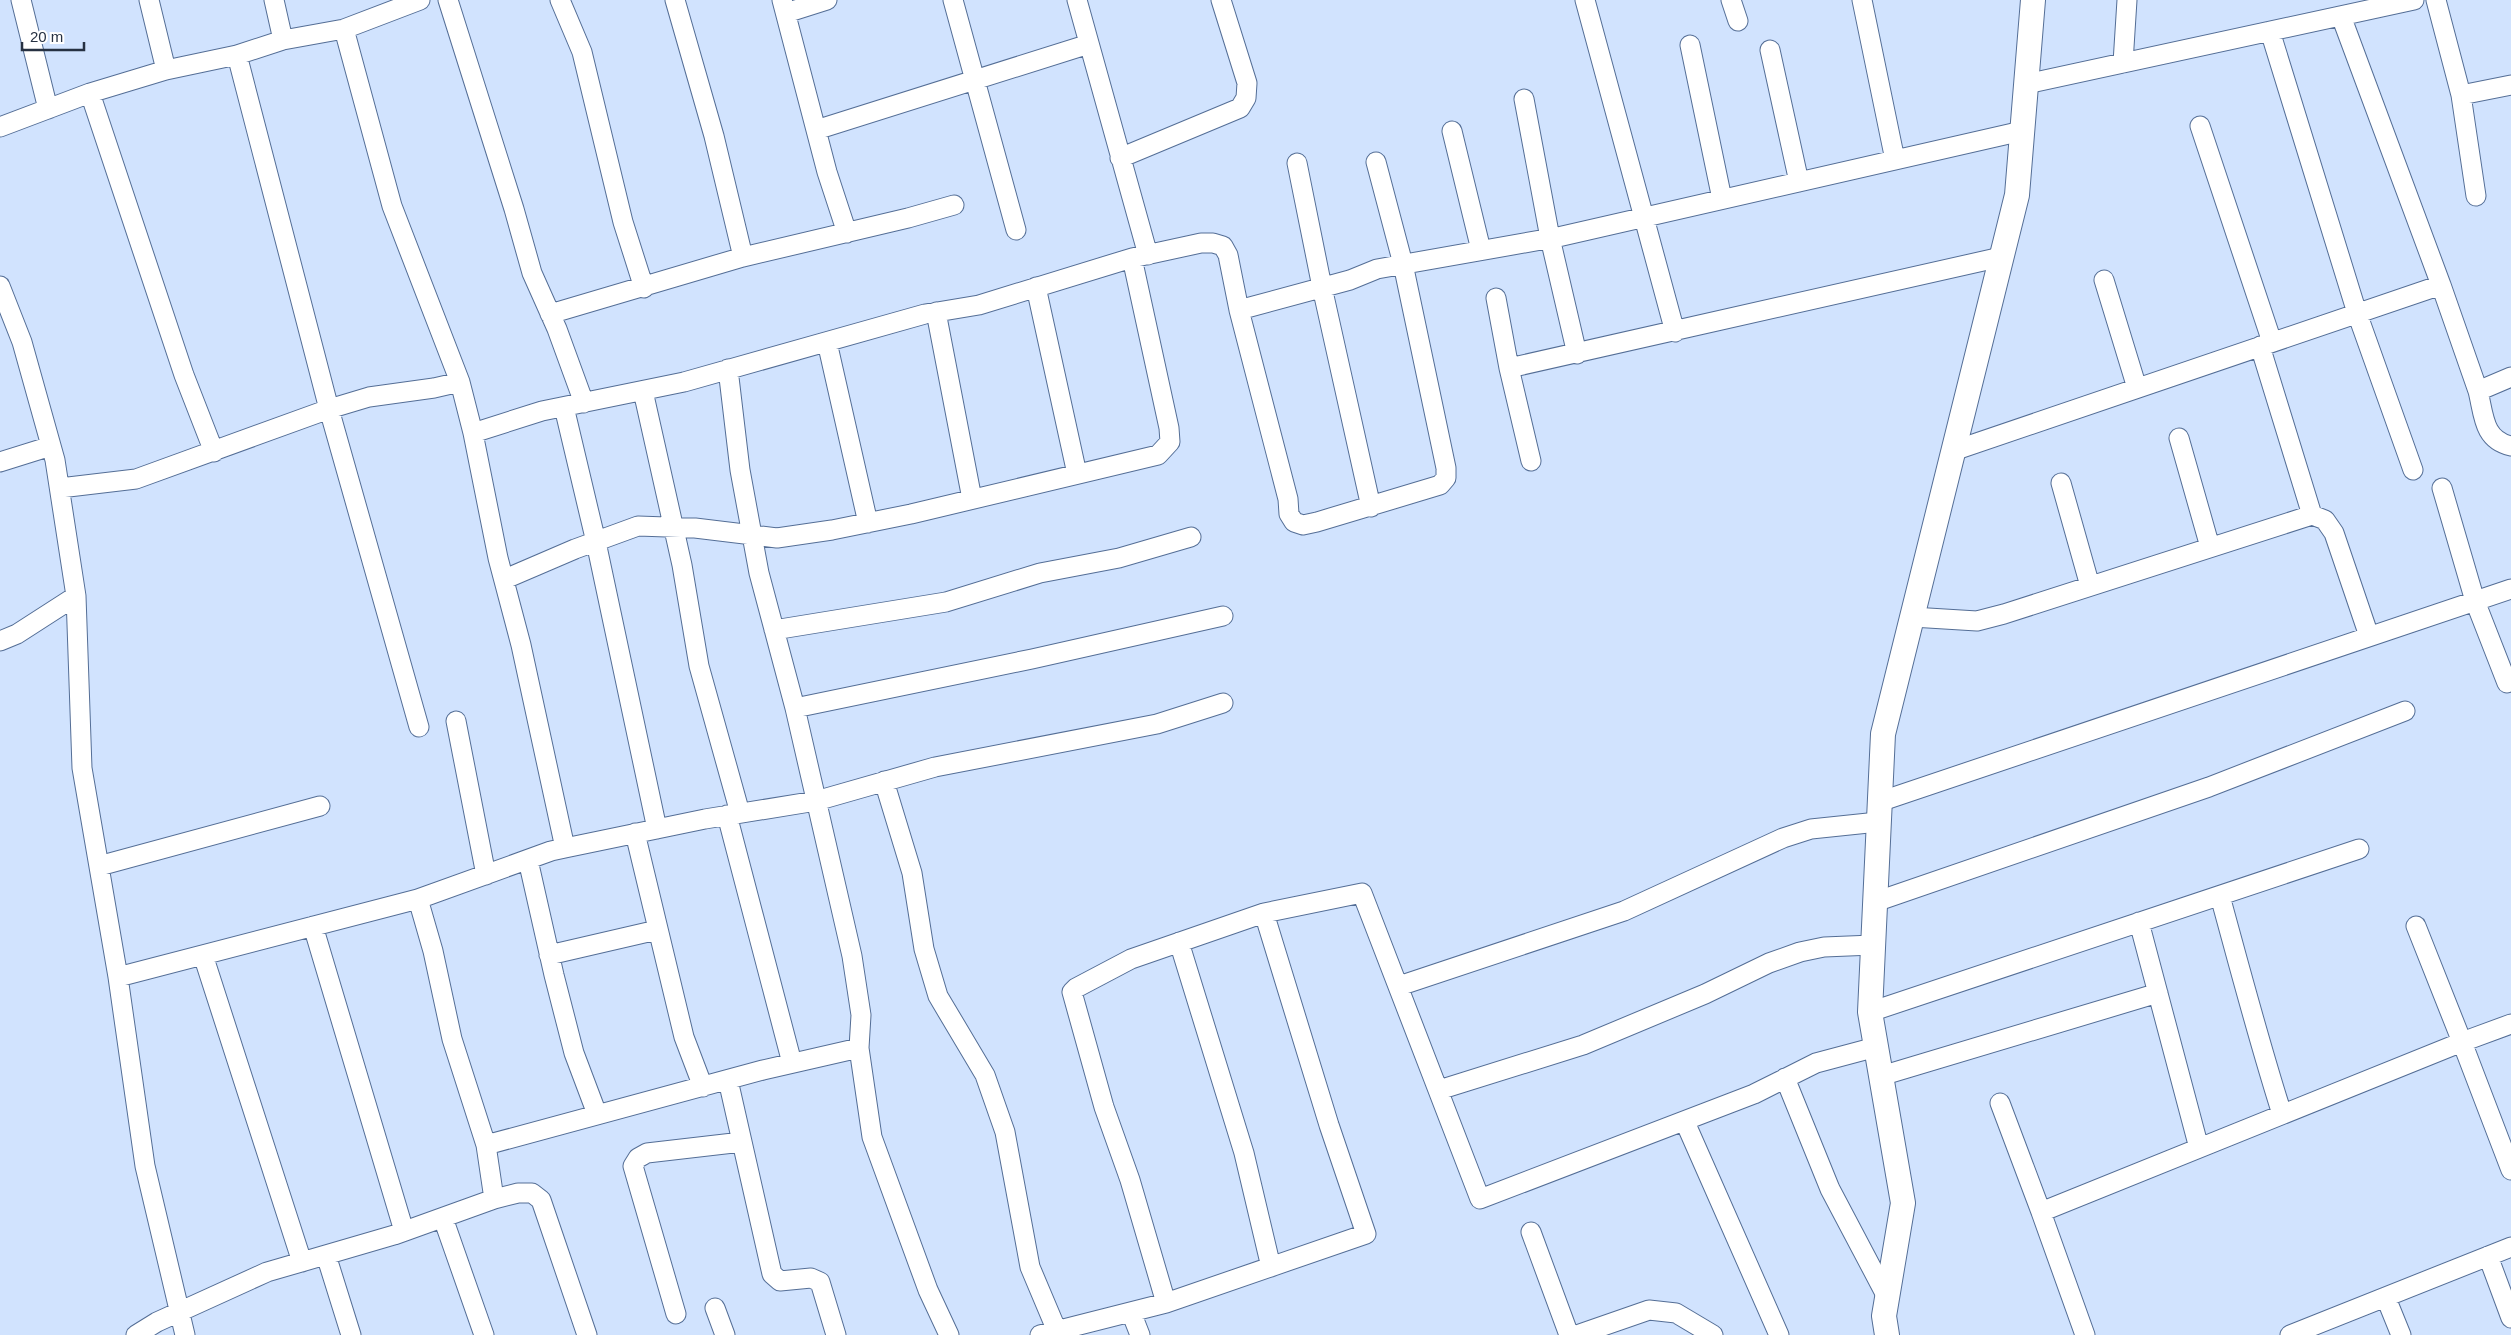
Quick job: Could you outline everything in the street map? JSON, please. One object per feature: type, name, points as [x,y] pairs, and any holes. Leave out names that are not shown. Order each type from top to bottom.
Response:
[{"type":"street","points":[[21,0],[48,109]]},
{"type":"street","points":[[149,0],[166,70]]},
{"type":"street","points":[[274,0],[283,40]]},
{"type":"street","points":[[448,0],[512,200],[532,273],[584,403]]},
{"type":"street","points":[[560,0],[582,52],[621,212],[644,288]]},
{"type":"street","points":[[675,0],[714,136],[743,257]]},
{"type":"street","points":[[827,0],[784,6],[816,130],[847,233]]},
{"type":"street","points":[[953,0],[1016,230]]},
{"type":"street","points":[[505,579],[638,526],[673,527],[777,538],[868,523],[1158,455],[1170,442],[1169,428],[1140,257],[1120,158],[1077,0]]},
{"type":"street","points":[[1120,158],[1240,108],[1246,98],[1247,83],[1221,0]]},
{"type":"street","points":[[1585,0],[1675,332]]},
{"type":"street","points":[[1731,0],[1738,21]]},
{"type":"street","points":[[1862,0],[1895,160]]},
{"type":"street","points":[[1887,1335],[1884,1316],[1903,1203],[1870,1012],[1883,734],[2017,195],[2033,0]]},
{"type":"street","points":[[2124,63],[2127,0]]},
{"type":"street","points":[[2026,84],[2414,0]]},
{"type":"street","points":[[2436,0],[2461,95],[2476,196]]},
{"type":"street","points":[[0,127],[90,93],[166,70],[237,55],[283,40],[344,29],[408,2]]},
{"type":"street","points":[[2341,16],[2441,285],[2478,391],[2487,429],[2492,438],[2502,444],[2511,446]]},
{"type":"street","points":[[344,29],[392,206],[460,382],[474,433],[498,558],[505,579],[565,848]]},
{"type":"street","points":[[2270,31],[2357,313],[2413,470]]},
{"type":"street","points":[[816,130],[1089,44]]},
{"type":"street","points":[[1690,45],[1722,200]]},
{"type":"street","points":[[1770,50],[1799,182]]},
{"type":"street","points":[[237,55],[329,409],[419,727]]},
{"type":"street","points":[[2461,95],[2511,85]]},
{"type":"street","points":[[90,93],[184,375],[214,452]]},
{"type":"street","points":[[1524,99],[1550,238],[1577,354]]},
{"type":"street","points":[[2200,126],[2266,344],[2312,515]]},
{"type":"street","points":[[1452,131],[1481,250]]},
{"type":"street","points":[[1240,310],[1377,269],[1550,238],[2022,132]]},
{"type":"street","points":[[474,433],[542,411],[684,382],[936,312],[979,304],[1140,257],[1201,243],[1213,243],[1223,246],[1228,255],[1288,499],[1290,514],[1294,522],[1303,525],[1371,506],[1440,485],[1446,478],[1403,264],[1376,162]]},
{"type":"street","points":[[1297,164],[1322,287],[1371,506]]},
{"type":"street","points":[[550,314],[644,288],[743,257],[847,233],[954,204]]},
{"type":"street","points":[[1510,368],[2001,257]]},
{"type":"street","points":[[2104,280],[2137,388]]},
{"type":"street","points":[[1954,450],[2441,285]]},
{"type":"street","points":[[0,286],[22,342],[52,446],[60,488],[76,596],[82,768],[118,977],[145,1166],[185,1335]]},
{"type":"street","points":[[1036,287],[1077,474]]},
{"type":"street","points":[[1496,298],[1531,461]]},
{"type":"street","points":[[936,312],[972,499]]},
{"type":"street","points":[[827,342],[868,523]]},
{"type":"street","points":[[728,369],[740,470],[759,573],[795,708],[852,956],[861,1015],[859,1048],[872,1137],[928,1290],[949,1335]]},
{"type":"street","points":[[2478,391],[2511,376]]},
{"type":"street","points":[[60,488],[136,479],[214,452],[299,418],[369,397],[434,388],[460,382]]},
{"type":"street","points":[[643,391],[682,565],[700,666],[792,1063]]},
{"type":"street","points":[[564,407],[596,542],[657,829]]},
{"type":"street","points":[[2179,438],[2210,546]]},
{"type":"street","points":[[0,462],[52,446]]},
{"type":"street","points":[[2061,482],[2090,586]]},
{"type":"street","points":[[2442,488],[2475,601],[2507,683]]},
{"type":"street","points":[[1912,617],[1977,621],[2312,515],[2325,520],[2334,533],[2370,636]]},
{"type":"street","points":[[774,630],[946,602],[1040,573],[1119,558],[1190,537]]},
{"type":"street","points":[[1399,986],[1624,911],[1783,838],[1879,812],[2370,636],[2511,589]]},
{"type":"street","points":[[0,640],[17,634],[76,596]]},
{"type":"street","points":[[795,708],[1032,660],[1223,616]]},
{"type":"street","points":[[118,977],[418,899],[565,848],[734,814],[816,801],[935,767],[1157,724],[1224,703]]},
{"type":"street","points":[[1875,902],[2209,787],[2404,711]]},
{"type":"street","points":[[456,722],[486,875]]},
{"type":"street","points":[[884,781],[912,873],[924,949],[938,996],[985,1076],[1005,1132],[1030,1267],[1049,1333],[1166,1303],[1366,1234],[1329,1125],[1264,913]]},
{"type":"street","points":[[99,866],[320,806]]},
{"type":"street","points":[[635,833],[684,1037],[703,1087]]},
{"type":"street","points":[[1870,1012],[2359,849]]},
{"type":"street","points":[[528,860],[549,955],[574,1053],[597,1114]]},
{"type":"street","points":[[1166,1303],[1130,1180],[1104,1107],[1072,992],[1076,988],[1131,959],[1264,913],[1362,893],[1480,1199],[1685,1122],[1754,1094],[1816,1063],[1876,1047]]},
{"type":"street","points":[[2220,896],[2244,978],[2254,1026],[2282,1114]]},
{"type":"street","points":[[418,899],[433,951],[452,1039],[486,1145],[494,1199]]},
{"type":"street","points":[[2139,922],[2199,1148]]},
{"type":"street","points":[[313,926],[404,1231]]},
{"type":"street","points":[[2416,926],[2511,1170]]},
{"type":"street","points":[[549,955],[657,930]]},
{"type":"street","points":[[1179,942],[1244,1153],[1271,1268]]},
{"type":"street","points":[[1439,1090],[1583,1045],[1705,994],[1769,963],[1800,952],[1824,946],[1873,945]]},
{"type":"street","points":[[203,955],[302,1262]]},
{"type":"street","points":[[1881,1076],[2158,993]]},
{"type":"street","points":[[2041,1212],[2511,1024]]},
{"type":"street","points":[[486,1145],[792,1063],[859,1048]]},
{"type":"street","points":[[1785,1078],[1830,1189],[1887,1297]]},
{"type":"street","points":[[728,1080],[772,1274],[780,1281],[811,1278],[820,1282],[836,1335]]},
{"type":"street","points":[[2000,1103],[2085,1335]]},
{"type":"street","points":[[1685,1122],[1779,1335]]},
{"type":"street","points":[[676,1314],[633,1166],[638,1158],[647,1153],[742,1142]]},
{"type":"street","points":[[136,1335],[180,1312],[267,1272],[404,1231],[494,1199],[518,1193],[532,1193],[541,1200],[587,1335]]},
{"type":"street","points":[[443,1218],[484,1335]]},
{"type":"street","points":[[1531,1232],[1569,1335]]},
{"type":"street","points":[[2290,1335],[2511,1247]]},
{"type":"street","points":[[326,1255],[351,1335]]},
{"type":"street","points":[[2488,1256],[2511,1318]]},
{"type":"street","points":[[2386,1298],[2401,1335]]},
{"type":"street","points":[[715,1308],[725,1335]]},
{"type":"street","points":[[1577,1335],[1649,1310],[1676,1314],[1713,1335]]},
{"type":"street","points":[[1131,1312],[1140,1335]]}]
